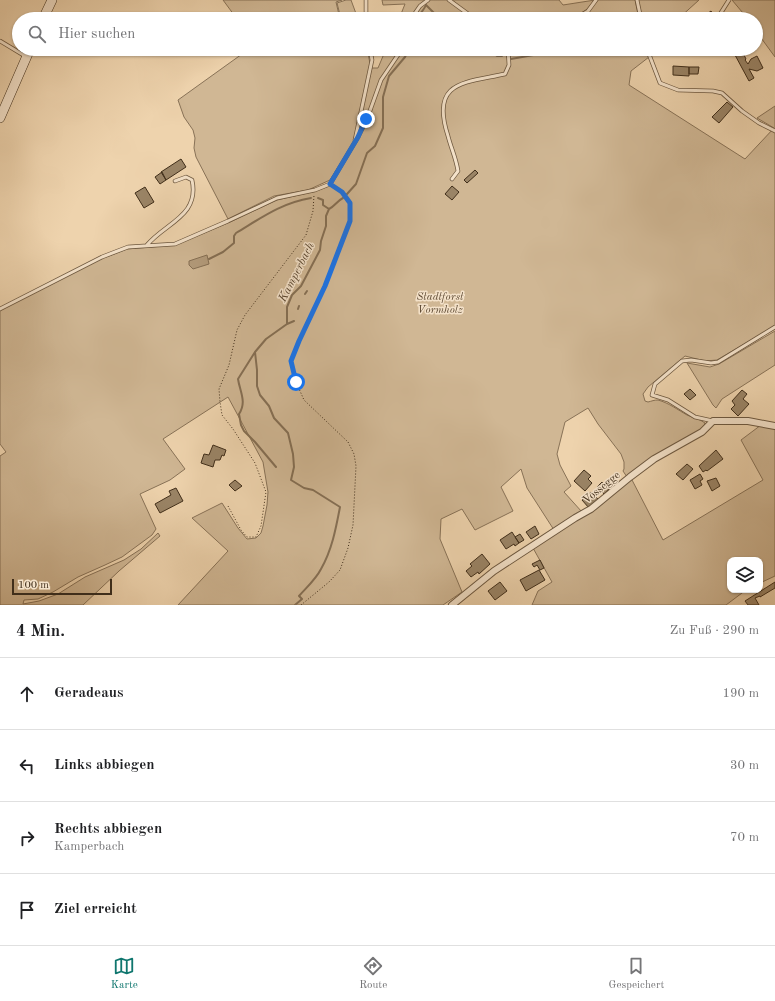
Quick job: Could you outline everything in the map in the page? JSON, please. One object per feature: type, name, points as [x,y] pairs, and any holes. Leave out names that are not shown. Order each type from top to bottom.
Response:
[{"type":"street","points":[[47,12],[52,0]]},
{"type":"street","points":[[0,118],[27,56]]},
{"type":"street","points":[[713,421],[748,421],[775,426]]},
{"type":"street","name":"Vossegge","points":[[452,605],[494,571],[591,509],[654,459],[702,432],[713,421]]},
{"type":"lane","points":[[366,0],[366,12]]},
{"type":"lane","points":[[416,12],[420,6],[428,0]]},
{"type":"lane","points":[[449,0],[465,12]]},
{"type":"lane","points":[[586,12],[596,0]]},
{"type":"lane","points":[[637,0],[640,12]]},
{"type":"lane","points":[[721,12],[729,0]]},
{"type":"lane","points":[[0,41],[12,49]]},
{"type":"lane","points":[[356,140],[372,60],[371,56]]},
{"type":"lane","points":[[0,309],[102,257],[128,247],[174,244],[277,198],[315,190],[330,184],[358,137],[381,80],[397,56]]},
{"type":"lane","points":[[452,179],[458,171],[444,120],[444,99],[456,86],[505,74],[509,65],[508,56]]},
{"type":"lane","points":[[650,56],[660,83],[678,90],[713,91],[722,93],[742,111],[759,123],[775,131]]},
{"type":"lane","points":[[147,245],[176,222],[188,208],[193,196],[192,180],[186,177],[175,181]]},
{"type":"lane","points":[[713,421],[695,417],[668,400],[652,395],[655,384],[682,361],[691,360],[711,363],[718,362],[775,327]]},
{"type":"path","points":[[301,605],[329,582],[340,570],[348,548],[353,525],[356,466],[354,454],[348,442],[304,400],[296,382],[291,361],[325,286],[350,221],[350,203],[342,192],[330,184]]},
{"type":"path","points":[[228,506],[247,538],[256,537],[261,526],[266,492],[255,463],[233,428],[222,415],[219,389],[229,365],[237,330],[245,315],[306,235],[313,211],[315,190]]},
{"type":"green space","points":[[223,0],[342,0],[336,2],[338,12],[232,12]]},
{"type":"green space","points":[[351,0],[355,12],[339,12],[337,3]]},
{"type":"green space","points":[[382,0],[559,0],[563,5],[595,0],[583,12],[402,12],[405,4],[383,5]]},
{"type":"green space","points":[[598,0],[635,0],[638,12],[588,12]]},
{"type":"green space","points":[[638,0],[699,0],[686,12],[641,12]]},
{"type":"green space","points":[[732,0],[775,0],[775,57],[763,41],[763,12],[742,12]]},
{"type":"green space","name":"Stadtforst Vormholz","points":[[239,56],[368,56],[371,68],[378,68],[383,56],[649,56],[631,71],[629,85],[745,159],[774,128],[757,118],[775,106],[775,326],[717,360],[705,361],[685,356],[648,387],[643,394],[645,401],[662,401],[705,423],[703,429],[627,477],[623,471],[624,462],[621,454],[598,424],[588,408],[565,422],[557,454],[560,465],[571,486],[564,492],[582,512],[554,530],[527,488],[521,469],[501,487],[513,511],[475,530],[462,509],[441,519],[440,539],[462,592],[443,605],[178,605],[228,551],[192,518],[222,503],[247,539],[256,538],[261,533],[263,526],[268,492],[263,462],[228,397],[163,439],[185,469],[170,480],[140,494],[156,529],[152,535],[122,557],[78,577],[38,599],[24,600],[23,604],[39,601],[58,594],[85,577],[124,560],[141,549],[158,533],[160,536],[119,571],[83,605],[0,605],[0,456],[6,452],[0,444],[0,310],[98,260],[127,249],[175,245],[228,223],[277,200],[316,191],[331,185],[354,144],[353,143],[330,180],[308,190],[274,196],[228,219],[196,157],[193,130],[184,117],[178,100]]},
{"type":"green space","points":[[775,331],[775,365],[722,399],[716,408],[687,363],[710,367],[719,364]]},
{"type":"green space","points":[[761,425],[775,428],[775,576],[763,582],[763,557],[727,557],[727,593],[742,593],[726,605],[532,605],[538,591],[552,582],[533,548],[594,510],[631,478],[663,540],[763,480],[741,440]]},
{"type":"shaded area","points":[[207,255],[209,264],[193,269],[189,265],[189,261]]},
{"type":"building","points":[[736,56],[744,56],[748,64],[751,59],[757,56],[763,68],[757,71],[749,69],[754,78],[749,81]]},
{"type":"building","points":[[673,66],[689,67],[689,76],[673,75]]},
{"type":"building","points":[[689,67],[699,67],[698,74],[689,74]]},
{"type":"building","points":[[727,102],[733,107],[719,123],[712,117]]},
{"type":"building","points":[[181,159],[186,167],[166,180],[161,172]]},
{"type":"building","points":[[475,170],[478,173],[467,183],[464,180]]},
{"type":"building","points":[[162,172],[166,180],[160,184],[155,177]]},
{"type":"building","points":[[452,186],[459,192],[452,200],[445,194]]},
{"type":"building","points":[[145,187],[154,202],[144,208],[135,193]]},
{"type":"building","points":[[690,389],[696,395],[690,400],[684,394]]},
{"type":"building","points":[[742,390],[747,394],[743,399],[749,404],[738,416],[731,409],[735,405],[732,401]]},
{"type":"building","points":[[213,445],[226,450],[224,456],[222,455],[220,460],[215,460],[213,467],[201,463],[204,454],[209,455]]},
{"type":"building","points":[[716,450],[723,459],[707,471],[706,470],[703,472],[699,466]]},
{"type":"building","points":[[687,464],[693,469],[683,480],[676,474]]},
{"type":"building","points":[[584,470],[591,476],[588,479],[592,483],[585,491],[574,481]]},
{"type":"building","points":[[700,474],[703,479],[700,481],[702,485],[695,489],[690,480]]},
{"type":"building","points":[[716,478],[720,486],[712,491],[707,481]]},
{"type":"building","points":[[235,480],[242,486],[235,491],[229,485]]},
{"type":"building","points":[[602,482],[609,489],[604,494],[597,487]]},
{"type":"building","points":[[176,488],[183,501],[160,513],[155,504],[171,495],[169,491]]},
{"type":"building","points":[[591,492],[598,499],[589,508],[582,500]]},
{"type":"building","points":[[535,526],[539,534],[531,539],[526,532]]},
{"type":"building","points":[[512,532],[519,543],[506,549],[500,540]]},
{"type":"building","points":[[520,534],[524,540],[519,543],[515,537]]},
{"type":"building","points":[[482,554],[490,564],[479,574],[478,572],[471,577],[466,571],[472,566],[470,564]]},
{"type":"building","points":[[540,560],[544,568],[540,570],[537,565],[534,567],[532,564]]},
{"type":"building","points":[[539,570],[545,580],[526,591],[520,580]]},
{"type":"building","points":[[500,582],[507,591],[495,600],[488,591]]},
{"type":"building","points":[[775,582],[775,588],[760,597],[755,598],[759,605],[748,605],[745,601],[758,593],[763,593],[763,590]]},
{"type":"waterway","name":"Kamperbach","points":[[421,12],[426,5],[433,12]]},
{"type":"waterway","name":"Kamperbach","points":[[347,194],[356,184],[367,153],[375,146],[383,128],[383,97],[389,76],[406,56]]},
{"type":"waterway","points":[[497,56],[502,56]]},
{"type":"waterway","points":[[511,59],[528,56]]},
{"type":"waterway","points":[[209,259],[223,252],[234,243],[234,236],[236,233],[281,207],[290,203],[311,198]]},
{"type":"waterway","points":[[318,198],[323,200],[323,205],[329,209]]},
{"type":"waterway","name":"Kamperbach","points":[[295,605],[302,599],[299,596],[317,576],[325,562],[333,539],[340,507],[313,490],[304,488],[291,480],[294,467],[293,454],[288,433],[274,418],[269,406],[260,395],[257,386],[255,352],[266,339],[287,324],[287,307],[292,295],[301,286],[320,250],[321,241],[326,226],[326,216],[329,209],[343,198]]},
{"type":"waterway","name":"Kamperbach","points":[[287,324],[294,321]]},
{"type":"waterway","points":[[255,352],[238,379],[243,401],[239,414],[241,425],[244,431],[276,467]]},
{"type":"route","points":[[296,382],[291,361],[325,286],[350,221],[350,203],[342,192],[330,184],[358,137],[366,119]]}]
